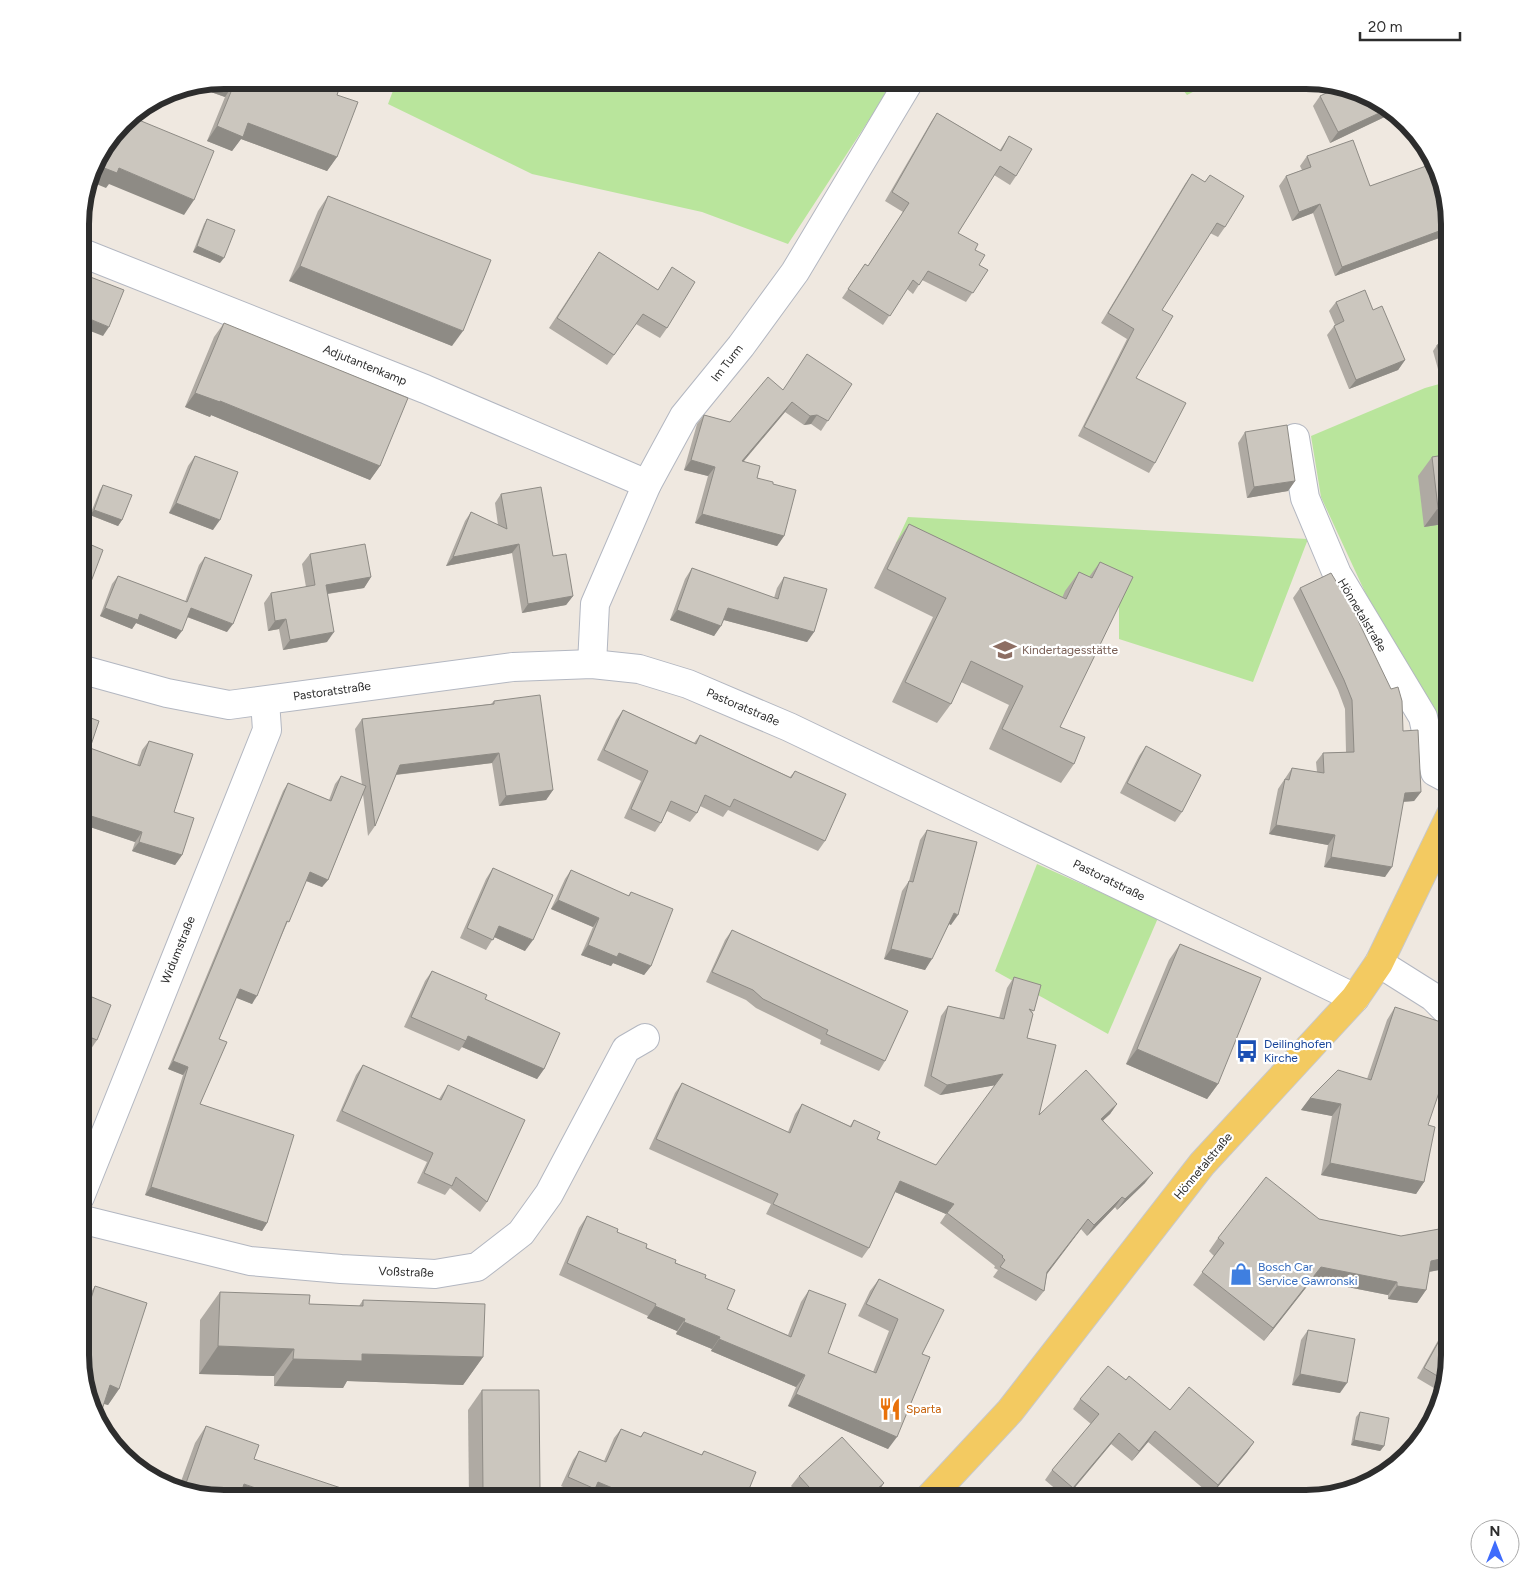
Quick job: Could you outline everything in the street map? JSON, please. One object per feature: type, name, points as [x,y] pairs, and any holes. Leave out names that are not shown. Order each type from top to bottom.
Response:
[{"type":"main road","name":"Hönnetalstraße","points":[[936,1490],[1010,1411],[1202,1164],[1355,998],[1379,963],[1441,835]]},
{"type":"street","name":"Im Turm","points":[[592,664],[595,604],[647,484],[684,416],[740,346],[795,272],[905,89]]},
{"type":"street","name":"Adjutantenkamp","points":[[89,256],[425,389],[647,484]]},
{"type":"street","name":"Hönnetalstraße","points":[[1295,438],[1305,498],[1337,574],[1423,717],[1435,772],[1441,775]]},
{"type":"street","name":"Pastoratstraße","points":[[89,671],[167,693],[229,706],[513,667],[592,664],[639,670],[688,684],[789,727],[1355,998]]},
{"type":"street","name":"Widumstraße","points":[[89,1175],[267,730],[265,701]]},
{"type":"street","points":[[1379,963],[1433,997],[1441,1005]]},
{"type":"street","name":"Voßstraße","points":[[89,1221],[250,1261],[341,1270],[435,1274],[477,1267],[521,1233],[549,1194],[626,1049],[645,1038]]},
{"type":"green space","points":[[394,89],[889,89],[788,244],[702,212],[532,174],[388,104]]},
{"type":"green space","points":[[1182,89],[1199,89],[1187,95]]},
{"type":"green space","points":[[1441,384],[1441,723],[1435,719],[1383,631],[1321,497],[1311,436],[1425,388]]},
{"type":"green space","points":[[908,517],[1308,539],[1253,682],[1119,639],[1119,596],[1052,619],[896,543]]},
{"type":"green space","points":[[1037,864],[1158,918],[1108,1034],[995,971]]},
{"type":"building","points":[[232,89],[339,89],[337,95],[358,102],[337,157],[248,123],[243,137],[217,126]]},
{"type":"building","points":[[1330,91],[1341,93],[1366,103],[1381,112],[1338,132],[1320,96]]},
{"type":"building","points":[[937,113],[1001,151],[1009,136],[1032,149],[1016,176],[1000,166],[958,233],[978,244],[975,250],[985,255],[979,265],[988,270],[973,293],[928,271],[919,285],[913,280],[890,316],[848,289],[865,264],[868,266],[909,203],[892,192]]},
{"type":"building","points":[[138,120],[214,151],[194,200],[119,168],[117,173],[102,167],[122,135]]},
{"type":"building","points":[[1353,140],[1370,186],[1428,165],[1439,198],[1441,230],[1342,267],[1320,204],[1299,212],[1286,176],[1311,167],[1307,156]]},
{"type":"building","points":[[1192,174],[1205,182],[1210,175],[1244,196],[1225,227],[1217,223],[1162,310],[1173,316],[1136,378],[1186,403],[1155,463],[1084,427],[1134,329],[1108,313]]},
{"type":"building","points":[[328,196],[491,260],[463,331],[300,266]]},
{"type":"building","points":[[207,219],[235,230],[224,258],[197,246]]},
{"type":"building","points":[[599,252],[658,290],[672,267],[695,282],[667,328],[643,314],[614,355],[557,318]]},
{"type":"building","points":[[89,276],[124,290],[109,327],[89,319]]},
{"type":"building","points":[[1365,290],[1373,310],[1382,306],[1405,360],[1356,380],[1334,326],[1344,321],[1336,302]]},
{"type":"building","points":[[224,323],[408,398],[380,466],[220,401],[195,393]]},
{"type":"building","points":[[1441,344],[1441,360],[1437,345]]},
{"type":"building","points":[[807,354],[852,384],[828,421],[817,415],[810,416],[792,402],[742,461],[760,466],[757,478],[796,490],[784,536],[702,514],[715,467],[691,460],[704,415],[730,422],[768,377],[783,390]]},
{"type":"building","points":[[1287,425],[1295,481],[1254,487],[1245,432]]},
{"type":"building","points":[[195,456],[238,472],[220,520],[176,503]]},
{"type":"building","points":[[1441,456],[1441,508],[1438,508],[1432,457]]},
{"type":"building","points":[[103,485],[132,495],[122,520],[94,510]]},
{"type":"building","points":[[541,487],[553,556],[566,554],[573,596],[528,604],[519,544],[453,557],[471,512],[507,529],[501,494]]},
{"type":"building","name":"Kindertagesstätte","points":[[909,524],[1066,599],[1079,572],[1092,578],[1100,562],[1133,577],[1060,727],[1085,737],[1074,764],[1002,729],[1023,686],[971,661],[951,704],[905,682],[946,598],[887,569]]},
{"type":"building","points":[[89,544],[103,550],[89,587]]},
{"type":"building","points":[[365,544],[371,577],[326,585],[334,632],[290,640],[286,619],[275,621],[271,593],[315,585],[310,554]]},
{"type":"building","points":[[205,557],[252,575],[233,624],[191,608],[182,631],[140,614],[138,620],[105,608],[118,576],[187,602]]},
{"type":"building","points":[[692,568],[778,599],[784,577],[827,589],[814,632],[728,608],[721,626],[677,610]]},
{"type":"building","points":[[1331,573],[1352,608],[1391,689],[1398,687],[1402,701],[1403,731],[1418,730],[1421,792],[1405,793],[1392,867],[1331,857],[1335,835],[1276,825],[1285,779],[1289,780],[1292,768],[1324,773],[1323,753],[1354,752],[1352,700],[1300,588]]},
{"type":"building","points":[[540,695],[553,790],[506,796],[499,753],[400,765],[375,826],[362,719],[494,704],[494,701]]},
{"type":"building","points":[[623,710],[696,744],[700,735],[791,778],[795,771],[846,794],[825,841],[734,799],[730,807],[705,795],[697,813],[671,801],[661,823],[631,809],[648,771],[604,750]]},
{"type":"building","points":[[89,717],[99,721],[90,748],[140,766],[149,741],[193,754],[174,812],[194,818],[182,855],[139,842],[142,832],[91,816],[89,821]]},
{"type":"building","points":[[1146,746],[1201,775],[1182,812],[1127,783]]},
{"type":"building","points":[[341,776],[366,786],[328,880],[310,872],[289,922],[287,921],[257,996],[240,989],[219,1039],[227,1042],[200,1104],[294,1135],[267,1223],[151,1187],[188,1067],[173,1061],[288,783],[331,801]]},
{"type":"building","points":[[927,830],[977,842],[958,915],[954,913],[932,959],[891,949],[909,881],[913,882]]},
{"type":"building","points":[[493,868],[553,895],[533,940],[499,926],[493,940],[467,928]]},
{"type":"building","points":[[571,870],[629,896],[631,892],[673,909],[651,966],[619,953],[617,957],[588,945],[599,918],[558,900]]},
{"type":"building","points":[[732,930],[908,1011],[885,1061],[826,1034],[828,1030],[763,999],[753,990],[712,972]]},
{"type":"building","points":[[1180,944],[1261,978],[1218,1084],[1137,1049]]},
{"type":"building","points":[[432,971],[487,995],[485,999],[560,1033],[544,1069],[468,1036],[466,1041],[411,1017]]},
{"type":"building","points":[[1014,977],[1041,985],[1034,1011],[1029,1009],[1033,1014],[1027,1038],[1056,1045],[1039,1115],[1086,1070],[1117,1104],[1101,1119],[1153,1173],[1125,1199],[1122,1197],[1094,1225],[1088,1219],[1047,1272],[1044,1291],[1000,1267],[1005,1260],[1003,1256],[947,1213],[954,1204],[900,1181],[869,1248],[773,1204],[778,1194],[656,1139],[682,1083],[790,1133],[802,1104],[851,1127],[854,1120],[880,1132],[877,1139],[936,1165],[1003,1074],[947,1085],[931,1076],[948,1006],[1004,1019]]},
{"type":"building","points":[[89,996],[111,1005],[97,1040],[92,1038],[89,1046]]},
{"type":"building","points":[[1395,1007],[1441,1022],[1441,1087],[1428,1125],[1435,1127],[1424,1182],[1330,1163],[1341,1104],[1310,1098],[1338,1070],[1371,1080]]},
{"type":"building","points":[[363,1065],[441,1100],[448,1085],[525,1120],[487,1202],[456,1177],[452,1186],[424,1173],[433,1153],[342,1111]]},
{"type":"building","points":[[1266,1177],[1319,1219],[1401,1236],[1441,1229],[1441,1259],[1431,1261],[1426,1290],[1397,1286],[1397,1282],[1321,1267],[1273,1328],[1202,1272],[1224,1243],[1218,1238]]},
{"type":"building","points":[[587,1216],[618,1229],[617,1232],[647,1244],[646,1248],[676,1260],[675,1263],[706,1275],[705,1278],[735,1290],[727,1309],[791,1337],[809,1290],[846,1304],[828,1353],[876,1373],[898,1319],[866,1304],[879,1279],[944,1310],[922,1354],[930,1357],[897,1437],[796,1394],[805,1375],[719,1339],[720,1337],[684,1322],[685,1319],[655,1306],[656,1304],[567,1263]]},
{"type":"building","points":[[95,1286],[147,1303],[119,1389],[110,1385],[101,1412],[93,1390],[90,1373],[89,1305]]},
{"type":"building","points":[[220,1292],[310,1295],[309,1304],[363,1306],[363,1300],[485,1304],[483,1357],[362,1354],[362,1361],[293,1359],[294,1349],[218,1346]]},
{"type":"building","points":[[1308,1330],[1355,1339],[1347,1383],[1300,1374]]},
{"type":"building","points":[[1441,1337],[1439,1377],[1424,1368]]},
{"type":"building","points":[[1108,1366],[1126,1380],[1129,1376],[1170,1410],[1189,1387],[1254,1442],[1218,1485],[1155,1431],[1139,1451],[1119,1433],[1073,1488],[1052,1470],[1099,1414],[1080,1399]]},
{"type":"building","points":[[482,1390],[539,1390],[540,1490],[483,1490]]},
{"type":"building","points":[[1360,1412],[1389,1418],[1384,1446],[1354,1440]]},
{"type":"building","points":[[206,1426],[259,1445],[254,1459],[347,1490],[261,1490],[244,1484],[242,1490],[224,1490],[198,1488],[185,1485]]},
{"type":"building","points":[[621,1429],[641,1437],[644,1432],[702,1455],[704,1451],[756,1472],[749,1490],[617,1490],[598,1482],[595,1489],[568,1477],[579,1451],[606,1462]]},
{"type":"building","points":[[842,1437],[884,1483],[876,1490],[812,1490],[799,1476]]},
{"type":"place","name":"Kindertagesstätte","points":[[1005,650]]},
{"type":"place","name":"Deilinghofen Kirche","points":[[1247,1051]]},
{"type":"place","name":"Bosch Car Service Gawronski","points":[[1241,1274]]},
{"type":"place","name":"Sparta","points":[[890,1409]]}]
